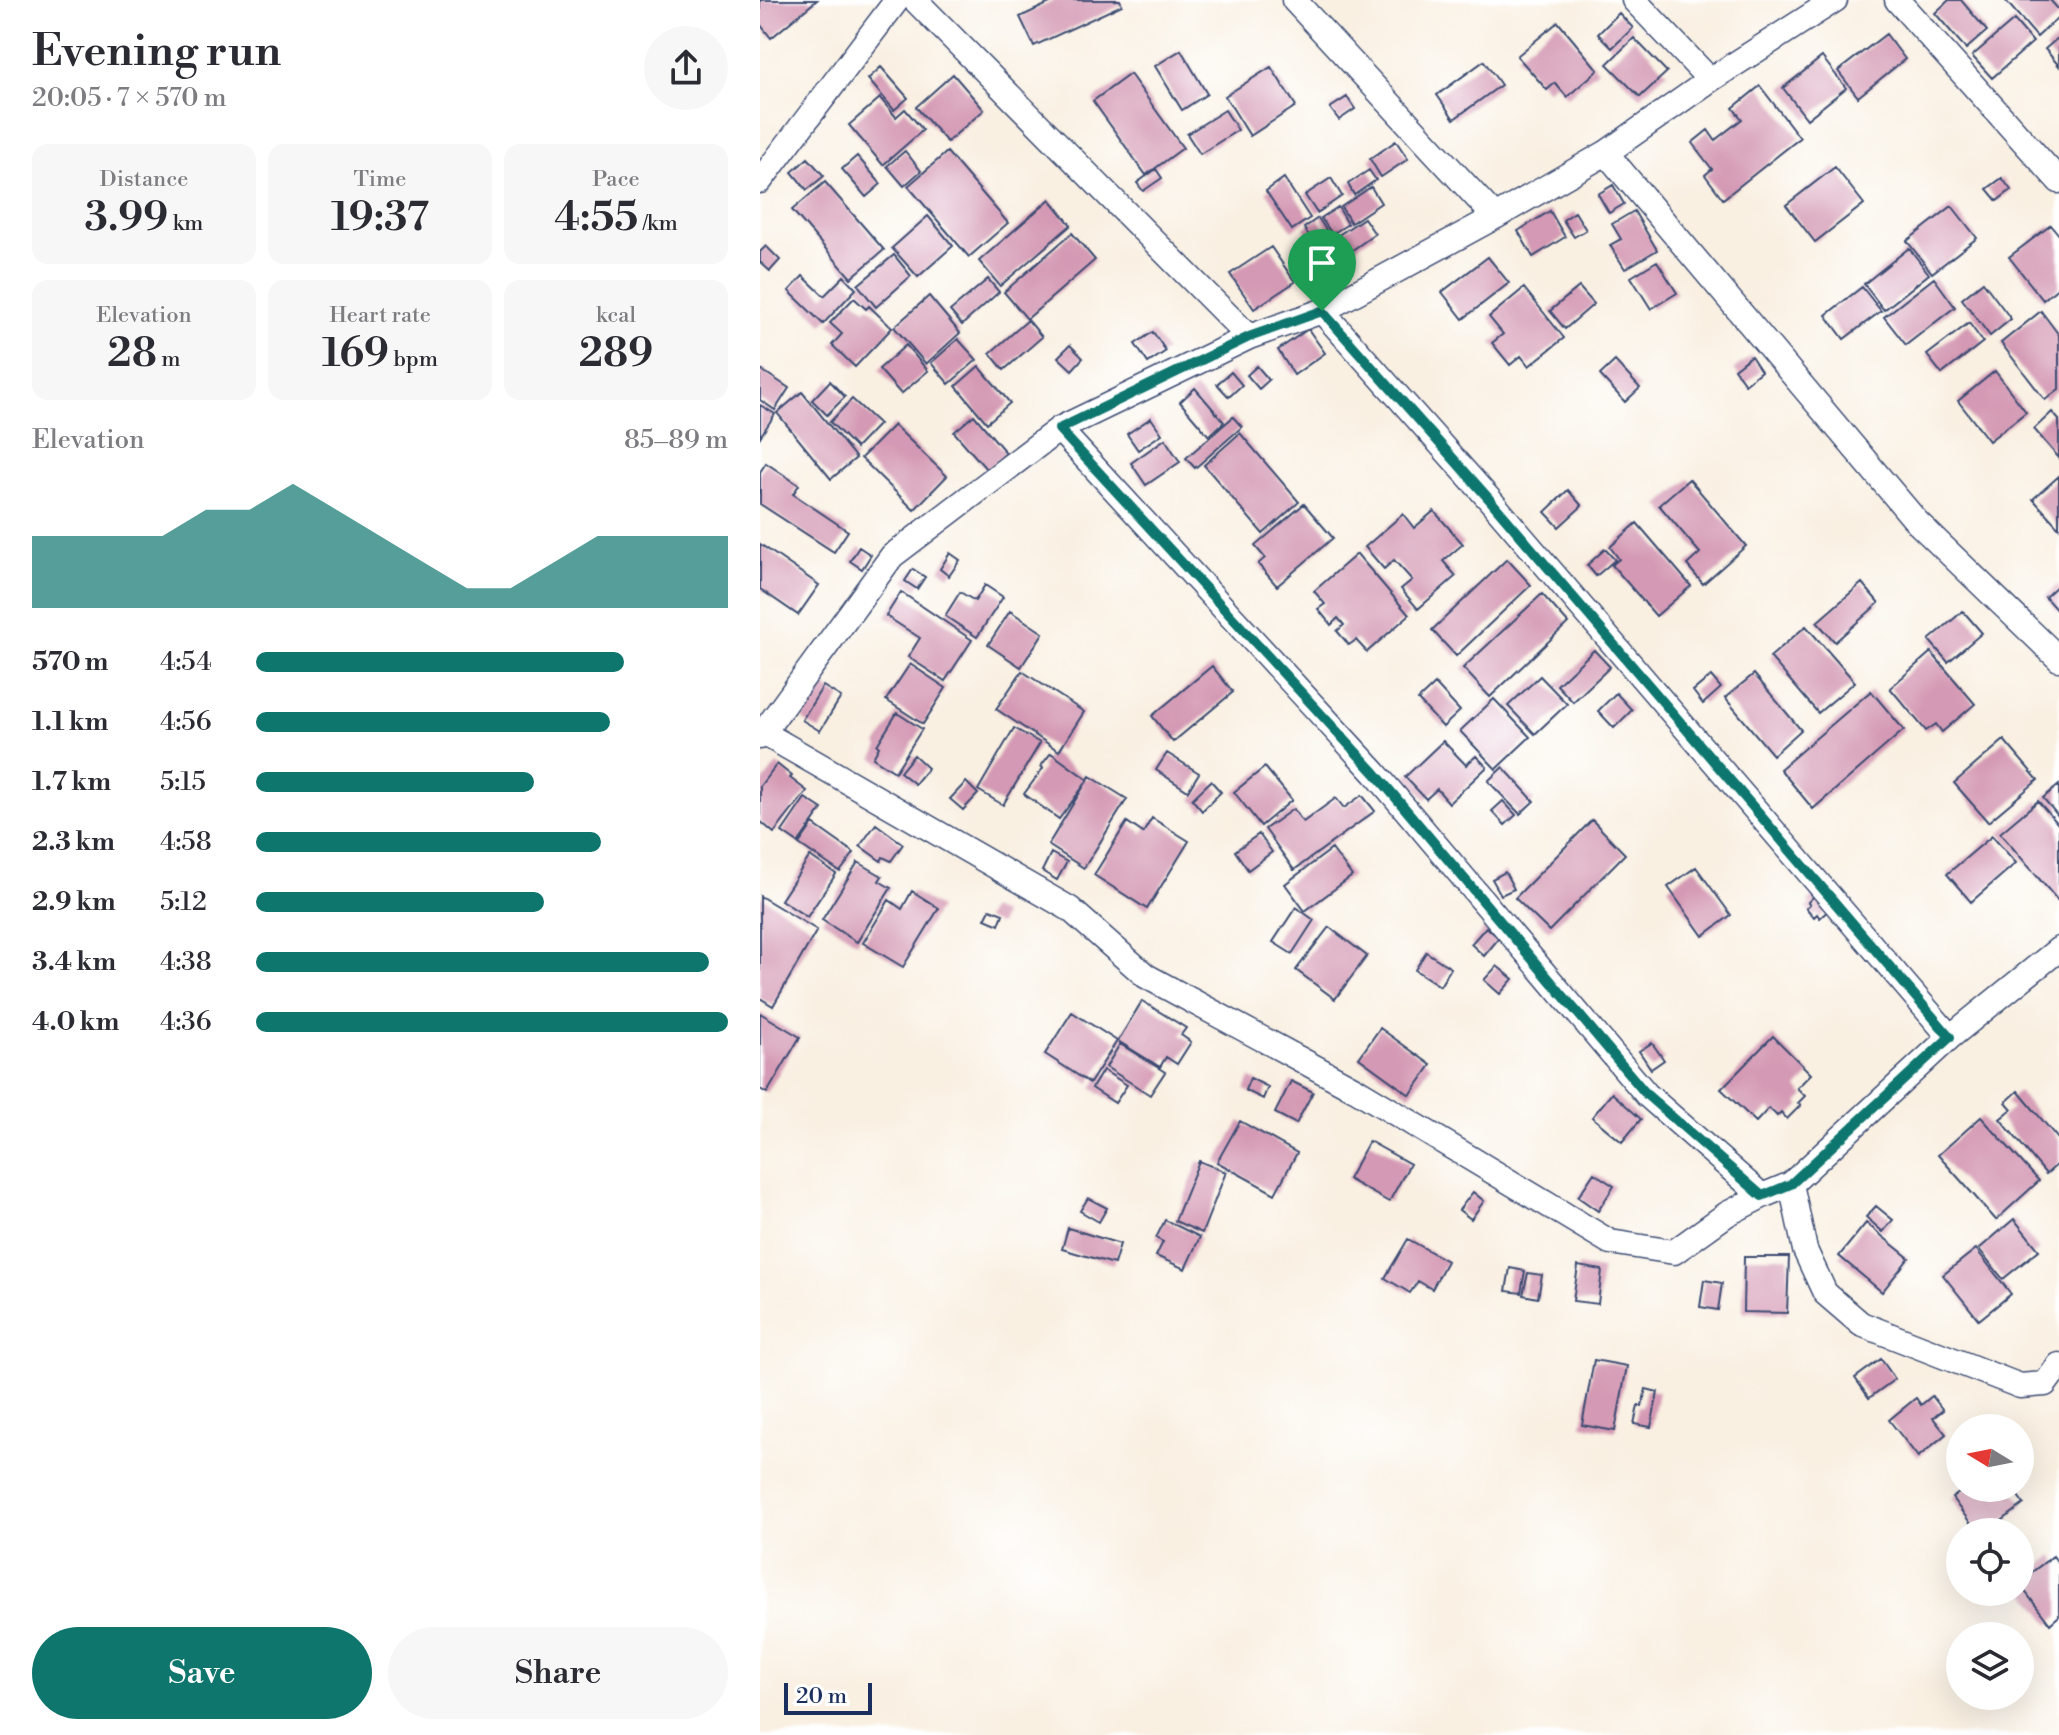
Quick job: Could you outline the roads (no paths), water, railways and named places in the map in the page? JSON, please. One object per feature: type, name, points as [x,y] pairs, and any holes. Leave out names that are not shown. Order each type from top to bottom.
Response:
[{"type":"street","points":[[760,181],[897,0]]},
{"type":"street","points":[[915,0],[1249,337]]},
{"type":"street","points":[[1294,0],[1495,217]]},
{"type":"street","points":[[1634,0],[1710,80]]},
{"type":"street","points":[[1835,0],[1710,80],[1606,153],[1495,217],[1322,311],[1249,337],[1059,429],[892,556],[761,733],[1070,909],[1146,976],[1355,1089],[1610,1242],[1674,1252],[1727,1214],[1791,1184],[1950,1037],[2059,949]]},
{"type":"street","points":[[1897,0],[2059,181]]},
{"type":"street","points":[[1606,153],[1917,522],[2059,659]]},
{"type":"street","points":[[1322,311],[1490,500],[1950,1037]]},
{"type":"street","points":[[1059,429],[1375,773],[1647,1095],[1762,1196]]},
{"type":"street","points":[[1791,1184],[1805,1250],[1825,1293],[1861,1324],[2020,1386],[2045,1384],[2059,1365]]}]
